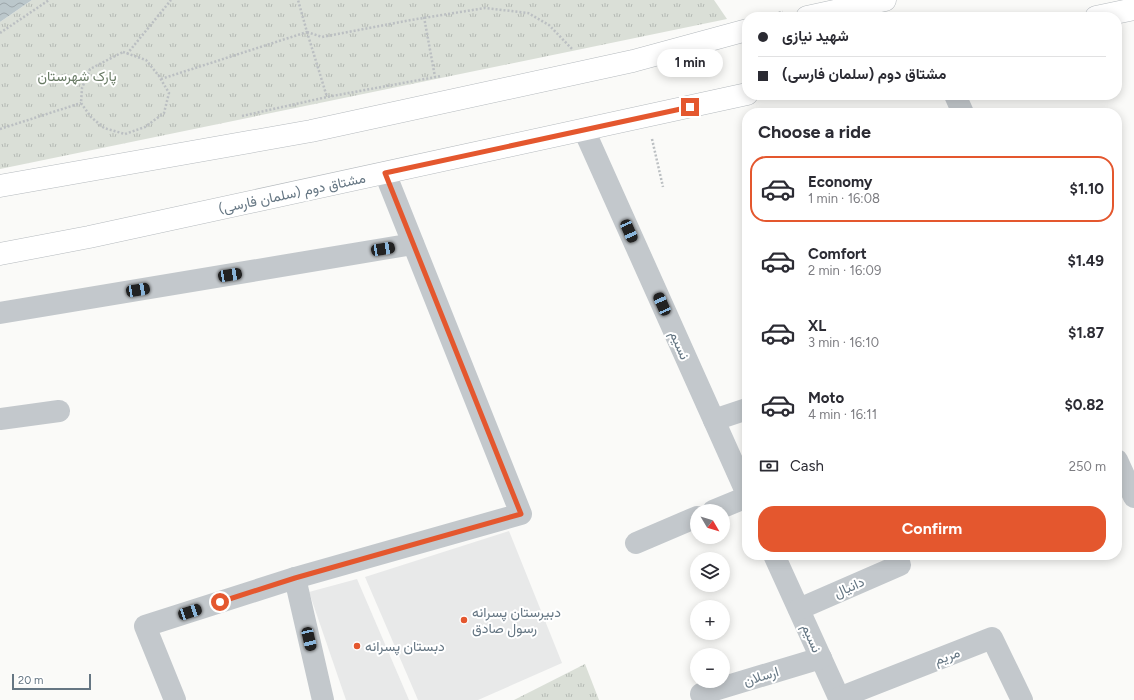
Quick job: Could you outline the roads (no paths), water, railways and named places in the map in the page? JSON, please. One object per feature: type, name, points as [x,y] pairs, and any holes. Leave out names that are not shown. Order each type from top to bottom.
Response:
[{"type":"main road","points":[[830,12],[885,0]]},
{"type":"main road","points":[[1120,12],[1134,9]]},
{"type":"main road","points":[[0,186],[319,129],[633,61],[742,31]]},
{"type":"main road","name":"مشتاق دوم (سلمان فارسی)","points":[[0,254],[89,237],[742,95]]},
{"type":"street","name":"نسیم","points":[[584,130],[742,484]]},
{"type":"street","points":[[175,700],[145,626],[295,578],[521,514],[385,173]]},
{"type":"street","points":[[0,313],[414,244]]},
{"type":"street","points":[[0,419],[59,411]]},
{"type":"street","points":[[714,420],[742,411]]},
{"type":"street","points":[[1122,471],[1134,497]]},
{"type":"street","points":[[728,504],[742,497]]},
{"type":"street","points":[[636,543],[690,521]]},
{"type":"street","name":"نسیم","points":[[776,560],[839,699]]},
{"type":"street","name":"دانیال","points":[[799,609],[900,565]]},
{"type":"street","points":[[295,578],[323,700]]},
{"type":"street","name":"مریم","points":[[839,699],[992,638],[1022,700]]},
{"type":"street","name":"ارسلان","points":[[701,694],[821,658]]},
{"type":"water","points":[[0,0],[32,0],[0,22]]},
{"type":"place","name":"دبیرستان پسرانه رسول صادق","points":[[464,620]]},
{"type":"place","name":"دبستان پسرانه","points":[[357,646]]},
{"type":"park label","name":"پارک شهرستان","points":[[77,76]]}]
